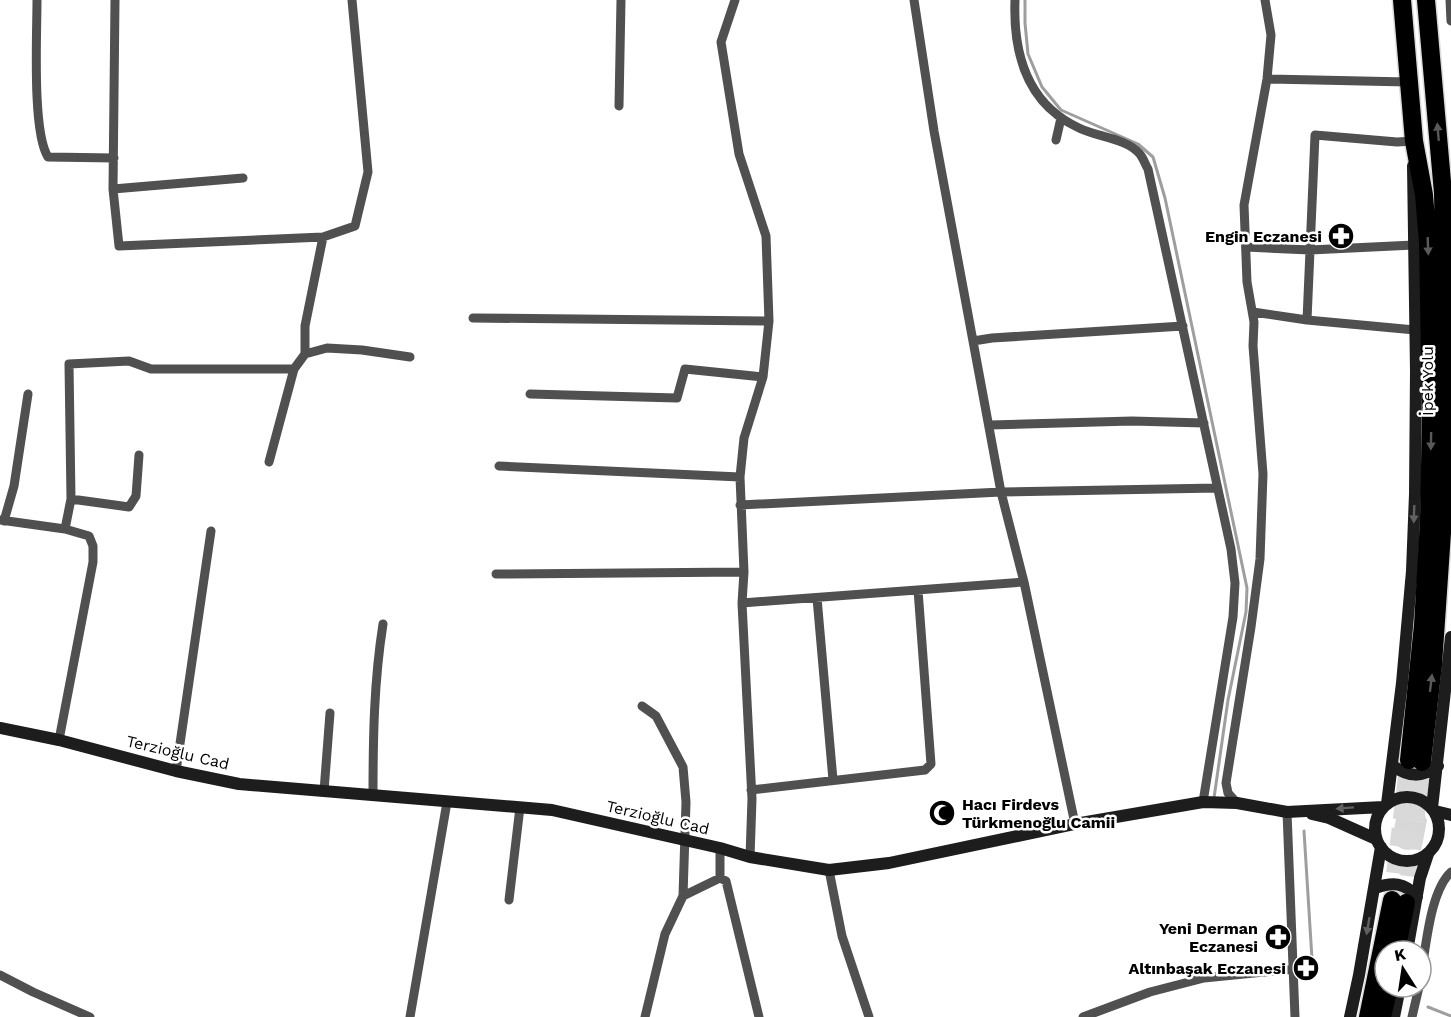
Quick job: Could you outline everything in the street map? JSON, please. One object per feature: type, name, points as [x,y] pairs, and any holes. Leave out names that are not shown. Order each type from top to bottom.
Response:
[{"type":"highway","name":"İpek Yolu","points":[[1402,0],[1413,141],[1424,195],[1428,242],[1431,414],[1429,520],[1415,763]]},
{"type":"highway","name":"İpek Yolu","points":[[1415,763],[1433,665],[1446,454],[1443,193],[1426,0]]},
{"type":"highway","points":[[1398,939],[1405,900]]},
{"type":"highway","points":[[1368,1017],[1405,900]]},
{"type":"highway","points":[[1382,1017],[1386,999]]},
{"type":"street","points":[[37,0],[38,106],[44,150],[48,158],[114,158]]},
{"type":"street","points":[[115,0],[113,189],[119,246],[323,237],[355,226],[368,172],[352,0]]},
{"type":"street","points":[[619,106],[621,0]]},
{"type":"street","points":[[735,0],[721,42],[739,154],[766,236],[769,321],[763,377],[744,438],[740,477],[744,572],[742,603],[751,790],[750,857]]},
{"type":"street","points":[[914,0],[934,131],[1001,492],[1024,582],[1075,824]]},
{"type":"street","points":[[1015,0],[1016,45],[1030,83],[1043,101],[1061,118],[1080,129],[1115,140],[1138,152],[1148,169],[1231,549],[1235,583],[1234,606],[1203,802]]},
{"type":"street","points":[[1237,803],[1228,794],[1226,783],[1260,559],[1263,474],[1253,346],[1253,312],[1247,282],[1244,205],[1267,79],[1271,35],[1265,0]]},
{"type":"street","points":[[1430,39],[1431,0]]},
{"type":"street","points":[[1450,0],[1451,21]]},
{"type":"street","points":[[1267,79],[1408,82]]},
{"type":"street","points":[[1056,140],[1061,118]]},
{"type":"street","points":[[1307,320],[1315,135],[1397,142],[1413,141],[1415,472],[1412,571],[1415,763],[1440,829],[1405,900],[1407,939]]},
{"type":"street","points":[[113,189],[243,178]]},
{"type":"street","points":[[1443,193],[1451,245]]},
{"type":"street","points":[[269,462],[294,369],[304,354],[305,326],[323,237]]},
{"type":"street","points":[[1246,247],[1310,250],[1414,245]]},
{"type":"street","points":[[1253,312],[1307,320],[1415,330]]},
{"type":"street","points":[[473,318],[769,321]]},
{"type":"street","points":[[973,341],[1183,326]]},
{"type":"street","points":[[304,354],[327,348],[410,357]]},
{"type":"street","points":[[65,529],[71,499],[69,364],[129,361],[151,369],[294,369]]},
{"type":"street","points":[[530,394],[677,398],[685,369],[763,377]]},
{"type":"street","points":[[28,394],[14,486],[2,520],[65,529],[89,536],[93,546],[93,562],[59,740]]},
{"type":"street","points":[[990,425],[1132,421],[1204,423]]},
{"type":"street","points":[[71,499],[129,507],[136,496],[139,455]]},
{"type":"street","points":[[499,466],[740,477]]},
{"type":"street","points":[[740,505],[1001,492],[1217,488]]},
{"type":"street","points":[[176,771],[211,531]]},
{"type":"street","points":[[496,574],[744,572]]},
{"type":"street","points":[[742,603],[1024,582]]},
{"type":"street","points":[[751,790],[925,770],[931,764],[918,590]]},
{"type":"street","points":[[817,598],[832,780]]},
{"type":"street","points":[[373,795],[376,667],[383,624]]},
{"type":"street","points":[[1350,1017],[1374,888],[1378,843],[1376,822],[1385,805],[1415,763],[1450,665],[1451,637]]},
{"type":"street","points":[[642,706],[656,716],[683,767],[686,802],[683,896],[665,934],[645,1017]]},
{"type":"street","points":[[324,791],[330,713]]},
{"type":"street","name":"Terzioğlu Cad","points":[[0,728],[239,784],[552,810],[720,848],[750,857],[829,870],[889,863],[1075,824],[1203,802],[1237,803],[1287,812],[1308,813],[1329,818],[1378,843]]},
{"type":"street","points":[[1385,805],[1396,798],[1416,797],[1433,809],[1451,815]]},
{"type":"street","points":[[410,1017],[447,802]]},
{"type":"street","name":"Terzioğlu Cad","points":[[1308,813],[1385,805]]},
{"type":"street","points":[[509,900],[520,807]]},
{"type":"street","points":[[1287,812],[1295,1017]]},
{"type":"street","points":[[1378,843],[1388,855],[1398,860],[1408,861],[1419,859],[1451,839]]},
{"type":"street","points":[[720,848],[720,878]]},
{"type":"street","points":[[829,870],[842,936],[869,1017]]},
{"type":"street","points":[[1428,939],[1433,910],[1444,879],[1451,872]]},
{"type":"street","points":[[683,896],[720,878]]},
{"type":"street","points":[[720,878],[726,881],[759,1017]]},
{"type":"street","points":[[1374,888],[1400,884],[1411,890],[1405,900]]},
{"type":"street","points":[[1083,1017],[1150,992],[1204,978],[1294,969]]},
{"type":"street","points":[[0,975],[90,1017]]},
{"type":"street","points":[[1394,1017],[1398,999]]},
{"type":"street","points":[[1412,1017],[1416,999]]},
{"type":"shaded area","points":[[1402,810],[1422,811],[1427,820],[1422,846],[1405,850],[1395,843],[1394,829],[1397,813]]},
{"type":"waterway","points":[[1025,0],[1028,54],[1042,87],[1061,110],[1138,144],[1153,157],[1165,198],[1247,588],[1246,612],[1228,700],[1214,798]]},
{"type":"waterway","points":[[1304,831],[1312,959]]},
{"type":"waterway","points":[[1428,1007],[1451,1016]]},
{"type":"tunnel","points":[[1392,900],[1409,760]]},
{"type":"tunnel","points":[[1406,903],[1422,762]]},
{"type":"place","name":"Engin Eczanesi","points":[[1341,236]]},
{"type":"place","name":"Hacı Firdevs Türkmenoğlu Camii","points":[[942,813]]},
{"type":"place","name":"Yeni Derman Eczanesi","points":[[1278,937]]},
{"type":"place","name":"Altınbaşak Eczanesi","points":[[1306,968]]}]
